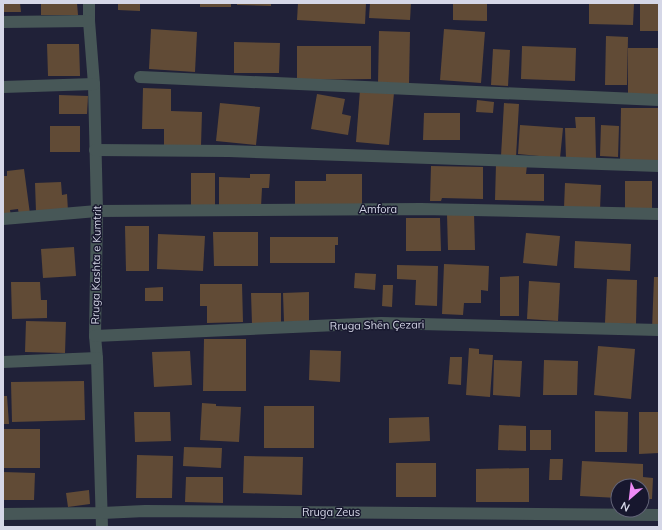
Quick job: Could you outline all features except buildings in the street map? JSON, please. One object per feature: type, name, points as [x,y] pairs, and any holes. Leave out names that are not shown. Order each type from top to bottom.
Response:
[{"type":"street","name":"Rruga Kashta e Kumtrit","points":[[89,3],[96,150],[97,211],[95,336],[102,527]]},
{"type":"street","points":[[3,22],[89,21]]},
{"type":"street","points":[[140,77],[659,100]]},
{"type":"street","points":[[3,87],[94,84]]},
{"type":"street","points":[[96,150],[229,151],[659,166]]},
{"type":"street","name":"Amfora","points":[[3,218],[97,211],[421,209],[659,214]]},
{"type":"street","name":"Rruga Shën Çezari","points":[[95,336],[381,323],[659,330]]},
{"type":"street","points":[[3,362],[97,358]]},
{"type":"street","name":"Rruga Zeus","points":[[3,514],[152,511],[659,514]]}]
